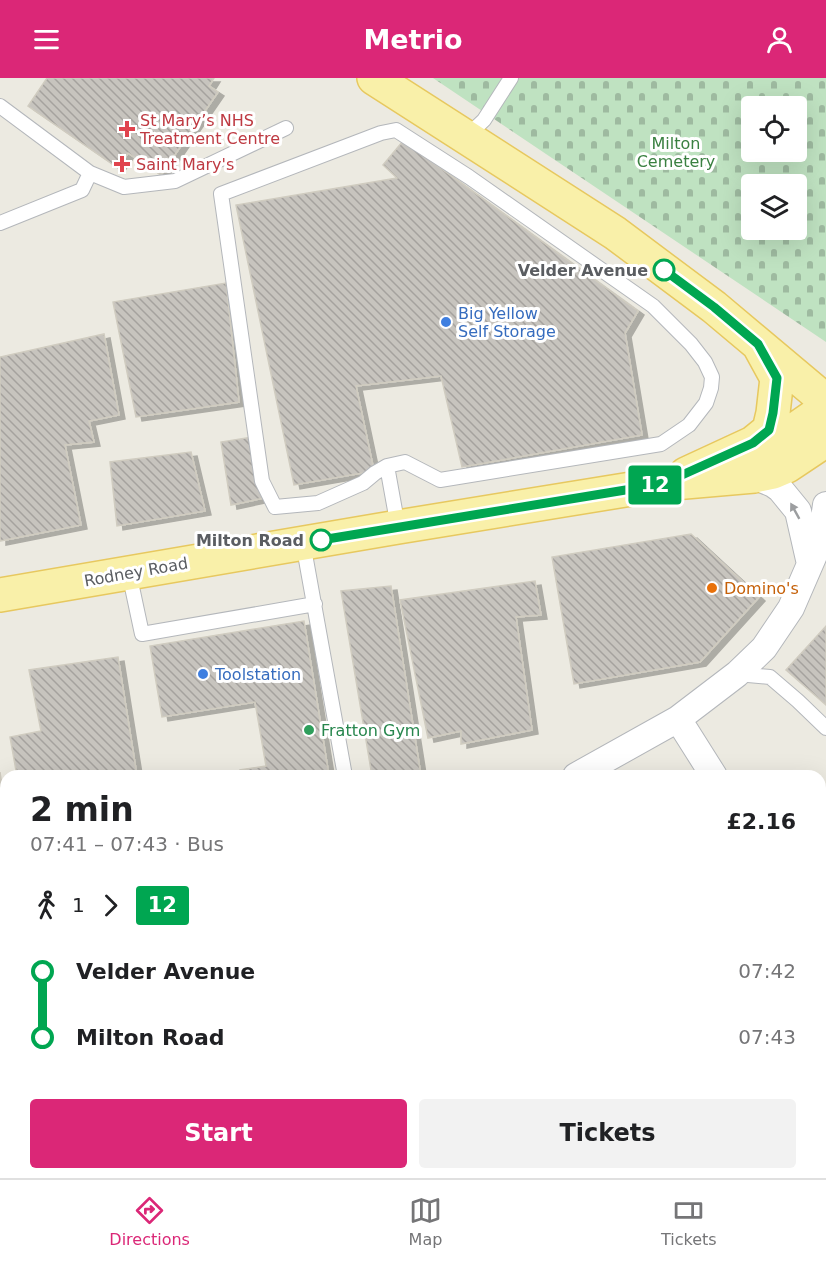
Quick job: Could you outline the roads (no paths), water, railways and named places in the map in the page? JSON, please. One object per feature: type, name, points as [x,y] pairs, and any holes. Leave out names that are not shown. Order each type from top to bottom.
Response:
[{"type":"main road","points":[[374,78],[615,233],[714,307],[826,401]]},
{"type":"main road","name":"Rodney Road","points":[[662,484],[753,443],[769,430],[777,378],[758,344]]},
{"type":"main road","name":"Rodney Road","points":[[662,484],[742,458],[783,438],[826,408]]},
{"type":"main road","name":"Rodney Road","points":[[0,595],[662,484],[754,476],[787,466],[826,440]]},
{"type":"street","points":[[754,476],[780,489],[798,511],[810,564]]},
{"type":"street","points":[[587,770],[678,719],[737,674],[764,648],[791,608],[821,539],[826,506]]},
{"type":"street","points":[[678,719],[710,770]]},
{"type":"lane","points":[[466,137],[484,120],[511,78]]},
{"type":"lane","points":[[0,106],[90,173],[124,187],[175,181],[286,128]]},
{"type":"lane","points":[[396,130],[460,171],[653,306],[691,344],[705,362],[712,377],[706,403],[688,425],[661,444],[440,480],[405,462],[387,466],[363,483],[318,503],[275,507],[262,481],[221,194],[381,133],[396,130]]},
{"type":"lane","points":[[0,223],[82,190],[90,173]]},
{"type":"lane","points":[[387,466],[399,527]]},
{"type":"lane","points":[[303,543],[344,770]]},
{"type":"lane","points":[[129,573],[142,634],[315,604]]},
{"type":"lane","points":[[737,674],[770,677],[826,729]]},
{"type":"place","name":"St Mary’s NHS Treatment Centre","points":[[127,129]]},
{"type":"place","name":"Saint Mary's","points":[[122,164]]},
{"type":"place","name":"Velder Avenue","points":[[664,270]]},
{"type":"place","name":"Big Yellow Self Storage","points":[[446,322]]},
{"type":"place","name":"Milton Road","points":[[321,540]]},
{"type":"place","name":"Domino's","points":[[712,588]]},
{"type":"place","name":"Toolstation","points":[[203,674]]},
{"type":"place","name":"Fratton Gym","points":[[309,730]]},
{"type":"park label","name":"Milton Cemetery","points":[[676,152]]}]
